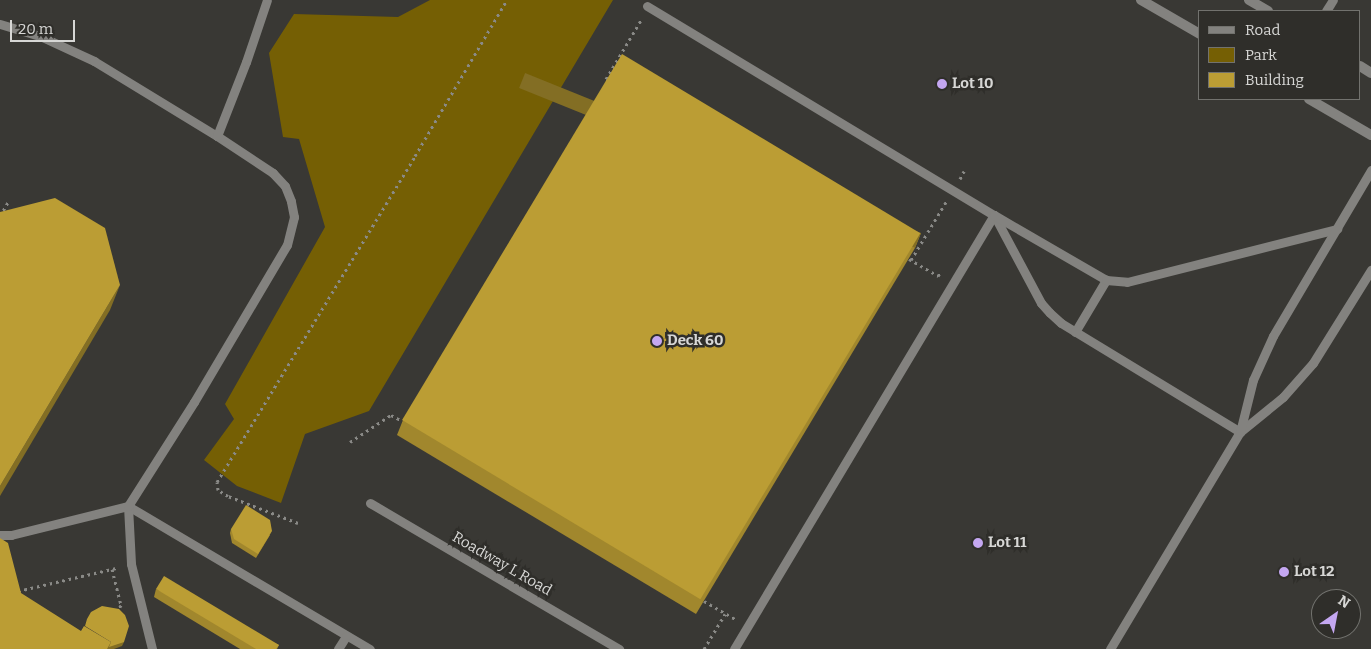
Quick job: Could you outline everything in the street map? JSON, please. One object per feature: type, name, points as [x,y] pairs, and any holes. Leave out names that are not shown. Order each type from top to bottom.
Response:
[{"type":"street","points":[[1141,0],[1198,33]]},
{"type":"street","points":[[1249,0],[1266,10]]},
{"type":"street","points":[[1311,100],[1371,135]]},
{"type":"lane","points":[[217,136],[246,62],[267,0]]},
{"type":"lane","points":[[647,6],[994,215],[1106,280],[1127,282],[1337,230]]},
{"type":"lane","points":[[0,24],[40,36],[94,61],[217,136],[273,173],[285,186],[291,201],[294,218],[291,233],[270,276],[128,506],[131,564],[152,649]]},
{"type":"lane","points":[[1110,649],[1240,432],[1253,380],[1273,336],[1371,170]]},
{"type":"lane","points":[[994,215],[1041,303],[1056,318],[1075,332],[1240,432]]},
{"type":"lane","points":[[734,649],[994,215]]},
{"type":"lane","points":[[1240,432],[1282,398],[1313,363],[1371,270]]},
{"type":"lane","points":[[1075,332],[1106,280]]},
{"type":"lane","name":"Roadway L Road","points":[[370,503],[619,649]]},
{"type":"lane","points":[[0,535],[11,535],[128,506],[370,649]]},
{"type":"lane","points":[[338,649],[346,636]]},
{"type":"path","points":[[298,523],[228,496],[218,490],[217,482],[415,156],[507,0]]},
{"type":"path","points":[[609,81],[606,79],[642,18]]},
{"type":"path","points":[[960,178],[964,171]]},
{"type":"path","points":[[0,216],[8,202]]},
{"type":"path","points":[[944,266],[938,276],[910,259],[946,202]]},
{"type":"path","points":[[350,442],[391,415],[404,423]]},
{"type":"path","points":[[15,592],[117,568]]},
{"type":"path","points":[[112,569],[121,605],[112,620]]},
{"type":"path","points":[[704,601],[735,619]]},
{"type":"path","points":[[704,649],[725,614]]},
{"type":"green space","points":[[430,0],[613,0],[369,411],[305,434],[281,503],[237,486],[204,460],[234,419],[225,404],[325,227],[299,139],[283,137],[269,53],[294,14],[398,17]]},
{"type":"building","name":"Deck 60","points":[[622,54],[920,233],[700,599],[402,420]]},
{"type":"building","points":[[55,198],[105,228],[120,285],[0,486],[0,212]]},
{"type":"building","points":[[246,505],[270,520],[272,531],[258,554],[234,539],[231,529]]},
{"type":"building","points":[[0,538],[8,543],[21,593],[81,631],[84,626],[111,642],[107,649],[0,649]]},
{"type":"building","points":[[164,576],[279,645],[276,649],[256,649],[156,589]]},
{"type":"building","points":[[102,606],[119,609],[125,615],[129,626],[124,642],[109,647],[111,642],[85,626],[91,612]]},
{"type":"place","name":"Lot 10","points":[[942,84]]},
{"type":"place","name":"Deck 60","points":[[657,341]]},
{"type":"place","name":"Lot 11","points":[[978,543]]},
{"type":"place","name":"Lot 12","points":[[1284,572]]}]
